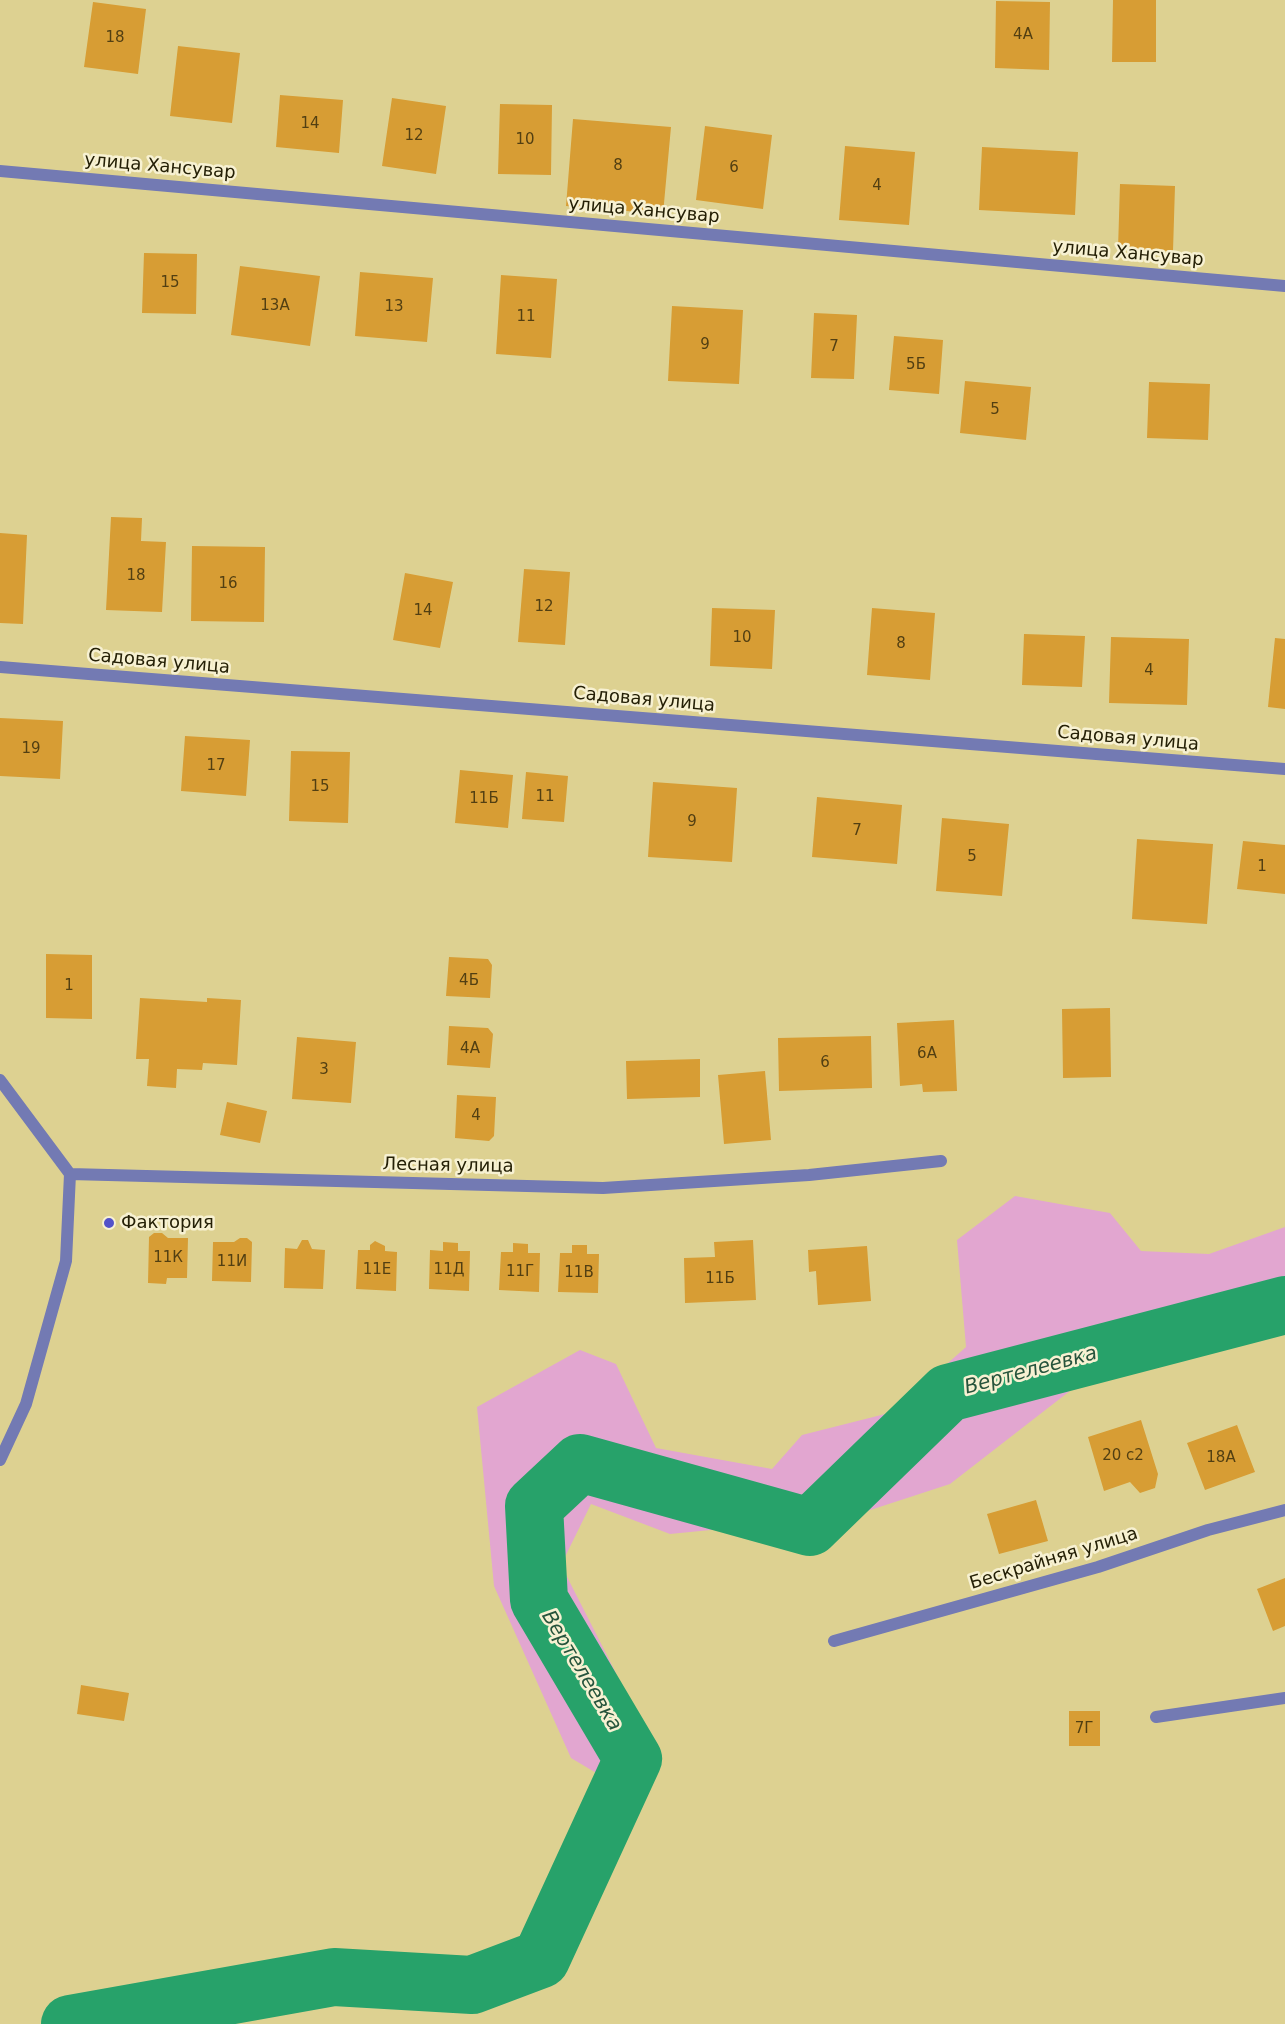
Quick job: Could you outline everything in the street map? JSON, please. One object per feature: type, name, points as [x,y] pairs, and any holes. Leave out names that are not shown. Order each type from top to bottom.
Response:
[{"type":"street","name":"улица Хансувар","points":[[0,171],[1285,286]]},
{"type":"street","name":"Садовая улица","points":[[0,668],[1285,769]]},
{"type":"street","points":[[0,1080],[70,1174],[66,1261],[26,1404],[0,1460]]},
{"type":"street","name":"Лесная улица","points":[[70,1174],[603,1188],[809,1175],[941,1161]]},
{"type":"street","name":"Бескрайняя улица","points":[[834,1641],[1098,1567],[1208,1530],[1285,1510]]},
{"type":"street","points":[[1156,1717],[1285,1698]]},
{"type":"shaded area","points":[[1015,1196],[1110,1213],[1141,1251],[1209,1254],[1285,1227],[1285,1322],[1124,1349],[950,1484],[852,1516],[670,1534],[591,1504],[561,1565],[616,1673],[603,1777],[571,1758],[494,1586],[477,1407],[580,1350],[616,1364],[656,1448],[772,1469],[802,1435],[893,1412],[966,1347],[957,1240]]},
{"type":"building","points":[[1113,0],[1156,0],[1156,62],[1112,62]]},
{"type":"building","points":[[996,1],[1050,2],[1049,70],[995,68]]},
{"type":"building","points":[[93,2],[146,9],[138,74],[84,67]]},
{"type":"building","points":[[178,46],[240,53],[232,123],[170,116]]},
{"type":"building","points":[[280,95],[343,100],[339,153],[276,147]]},
{"type":"building","points":[[392,98],[446,106],[436,174],[382,166]]},
{"type":"building","points":[[500,104],[552,105],[551,175],[498,174]]},
{"type":"building","points":[[573,119],[671,127],[663,214],[566,206]]},
{"type":"building","points":[[705,126],[772,135],[763,209],[696,200]]},
{"type":"building","points":[[845,146],[915,152],[909,225],[839,220]]},
{"type":"building","points":[[982,147],[1078,152],[1075,215],[979,210]]},
{"type":"building","points":[[1120,184],[1175,186],[1173,251],[1118,249]]},
{"type":"building","points":[[144,253],[197,254],[196,314],[142,313]]},
{"type":"building","points":[[240,266],[320,276],[310,346],[231,335]]},
{"type":"building","points":[[360,272],[433,278],[427,342],[355,336]]},
{"type":"building","points":[[501,275],[557,279],[551,358],[496,354]]},
{"type":"building","points":[[672,306],[743,310],[739,384],[668,381]]},
{"type":"building","points":[[814,313],[857,315],[854,379],[811,378]]},
{"type":"building","points":[[894,336],[943,340],[939,394],[889,390]]},
{"type":"building","points":[[965,381],[1031,387],[1026,440],[960,433]]},
{"type":"building","points":[[1149,382],[1210,384],[1208,440],[1147,438]]},
{"type":"building","points":[[111,517],[142,518],[141,541],[166,542],[162,612],[106,610]]},
{"type":"building","points":[[0,533],[27,535],[23,624],[0,623]]},
{"type":"building","points":[[192,546],[265,547],[264,622],[191,621]]},
{"type":"building","points":[[524,569],[570,572],[565,645],[518,642]]},
{"type":"building","points":[[405,573],[453,582],[440,648],[393,640]]},
{"type":"building","points":[[712,608],[775,610],[772,669],[710,666]]},
{"type":"building","points":[[872,608],[935,613],[930,680],[867,675]]},
{"type":"building","points":[[1024,634],[1085,636],[1082,687],[1022,685]]},
{"type":"building","points":[[1111,637],[1189,639],[1187,705],[1109,703]]},
{"type":"building","points":[[1275,638],[1285,639],[1285,709],[1268,707]]},
{"type":"building","points":[[0,718],[63,721],[60,779],[0,776]]},
{"type":"building","points":[[185,736],[250,740],[246,796],[181,791]]},
{"type":"building","points":[[291,751],[350,752],[348,823],[289,821]]},
{"type":"building","points":[[460,770],[513,775],[508,828],[455,823]]},
{"type":"building","points":[[526,772],[568,776],[564,822],[522,819]]},
{"type":"building","points":[[653,782],[737,788],[732,862],[648,857]]},
{"type":"building","points":[[817,797],[902,805],[897,864],[812,857]]},
{"type":"building","points":[[942,818],[1009,824],[1002,896],[936,891]]},
{"type":"building","points":[[1137,839],[1213,844],[1207,924],[1132,919]]},
{"type":"building","points":[[1243,841],[1285,845],[1285,894],[1237,889]]},
{"type":"building","points":[[46,954],[92,955],[92,1019],[46,1018]]},
{"type":"building","points":[[449,957],[488,959],[492,965],[490,998],[446,996]]},
{"type":"building","points":[[140,998],[207,1002],[207,998],[241,1000],[237,1065],[203,1063],[202,1070],[177,1069],[176,1088],[147,1086],[149,1059],[136,1059]]},
{"type":"building","points":[[1110,1008],[1111,1077],[1063,1078],[1062,1009]]},
{"type":"building","points":[[954,1020],[957,1091],[923,1092],[922,1084],[900,1086],[897,1023]]},
{"type":"building","points":[[449,1026],[488,1028],[493,1034],[490,1068],[447,1065]]},
{"type":"building","points":[[871,1036],[872,1088],[779,1091],[778,1038]]},
{"type":"building","points":[[297,1037],[356,1042],[351,1103],[292,1099]]},
{"type":"building","points":[[700,1059],[700,1097],[627,1099],[626,1061]]},
{"type":"building","points":[[765,1071],[771,1140],[724,1144],[718,1075]]},
{"type":"building","points":[[457,1095],[496,1097],[494,1136],[489,1141],[455,1138]]},
{"type":"building","points":[[227,1102],[267,1111],[260,1143],[220,1135]]},
{"type":"building","points":[[154,1233],[162,1233],[168,1238],[188,1238],[187,1278],[167,1278],[166,1284],[148,1283],[149,1237]]},
{"type":"building","points":[[240,1238],[247,1238],[252,1242],[251,1282],[212,1281],[213,1242],[234,1242]]},
{"type":"building","points":[[302,1240],[308,1240],[312,1249],[325,1250],[323,1289],[284,1288],[285,1248],[297,1249]]},
{"type":"building","points":[[753,1240],[756,1300],[685,1303],[684,1258],[715,1257],[714,1242]]},
{"type":"building","points":[[375,1241],[385,1246],[385,1251],[397,1252],[396,1291],[356,1289],[358,1250],[370,1250],[370,1245]]},
{"type":"building","points":[[443,1242],[458,1243],[458,1251],[470,1251],[469,1291],[429,1289],[430,1250],[443,1251]]},
{"type":"building","points":[[513,1243],[528,1244],[528,1253],[540,1253],[539,1292],[499,1290],[501,1252],[513,1252]]},
{"type":"building","points":[[572,1245],[587,1245],[587,1254],[599,1254],[598,1293],[558,1292],[560,1253],[572,1253]]},
{"type":"building","points":[[867,1246],[871,1301],[818,1305],[816,1271],[809,1272],[808,1250]]},
{"type":"building","points":[[1141,1420],[1158,1474],[1155,1488],[1140,1493],[1130,1482],[1104,1491],[1088,1437]]},
{"type":"building","points":[[1237,1425],[1255,1472],[1205,1490],[1187,1443]]},
{"type":"building","points":[[1036,1500],[1048,1541],[999,1554],[987,1514]]},
{"type":"building","points":[[1285,1578],[1285,1626],[1273,1631],[1257,1589]]},
{"type":"building","points":[[81,1685],[129,1693],[124,1721],[77,1714]]},
{"type":"building","points":[[1069,1711],[1100,1711],[1100,1746],[1069,1746]]},
{"type":"waterway","name":"Вертелеевка","points":[[70,2024],[334,1977],[472,1985],[541,1959],[633,1759],[539,1600],[534,1506],[580,1463],[810,1527],[948,1393],[1285,1305]]},
{"type":"place","name":"Фактория","points":[[109,1223]]}]
